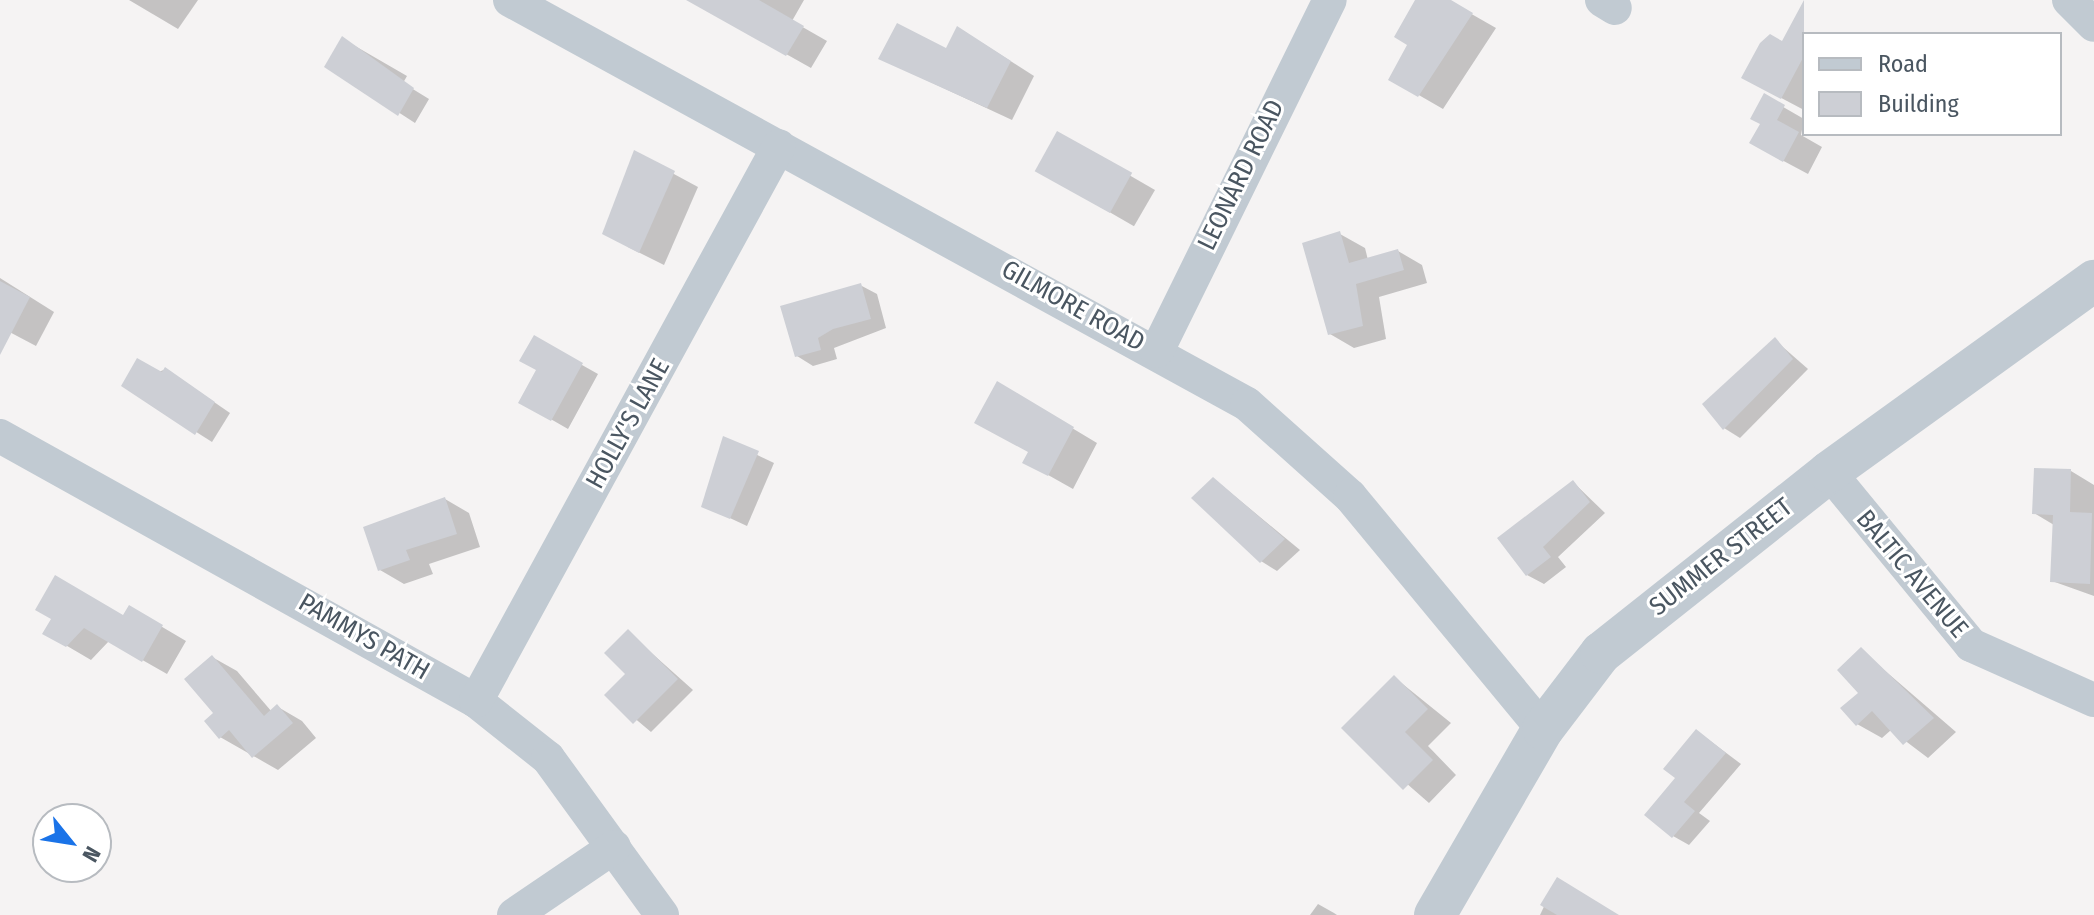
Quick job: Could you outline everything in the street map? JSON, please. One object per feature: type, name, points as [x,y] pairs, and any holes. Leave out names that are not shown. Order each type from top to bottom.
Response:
[{"type":"street","name":"GILMORE ROAD","points":[[510,0],[1157,351],[1297,443],[1350,496],[1543,729]]},
{"type":"street","name":"LEONARD ROAD","points":[[1157,351],[1330,0]]},
{"type":"street","points":[[2069,0],[2094,25]]},
{"type":"street","name":"HOLLY'S LANE","points":[[476,701],[779,146]]},
{"type":"street","name":"SUMMER STREET","points":[[1435,915],[1543,729],[1601,653],[1829,472],[2094,281]]},
{"type":"street","name":"PAMMYS PATH","points":[[0,436],[476,701],[548,758],[662,915]]},
{"type":"street","name":"BALTIC AVENUE","points":[[1829,472],[1971,645],[2094,700]]},
{"type":"street","points":[[514,915],[614,847]]},
{"type":"building","points":[[686,0],[759,0],[804,26],[786,56]]},
{"type":"building","points":[[1415,0],[1451,0],[1473,13],[1418,97],[1388,80],[1407,45],[1394,37]]},
{"type":"building","points":[[1804,0],[1802,60],[1781,99],[1741,78],[1760,43],[1770,34],[1782,41]]},
{"type":"building","points":[[897,23],[946,48],[957,26],[1011,61],[987,108],[878,59]]},
{"type":"building","points":[[342,36],[414,88],[398,116],[324,67]]},
{"type":"building","points":[[1764,93],[1785,105],[1777,120],[1799,132],[1783,162],[1749,143],[1760,124],[1750,119]]},
{"type":"building","points":[[1057,131],[1132,173],[1110,213],[1035,171]]},
{"type":"building","points":[[634,150],[675,171],[639,253],[602,234]]},
{"type":"building","points":[[1340,231],[1349,263],[1398,249],[1404,270],[1356,284],[1363,326],[1328,335],[1302,243]]},
{"type":"building","points":[[0,281],[30,297],[0,355]]},
{"type":"building","points":[[861,283],[871,319],[833,329],[818,338],[821,350],[795,357],[780,306]]},
{"type":"building","points":[[534,335],[583,363],[551,421],[518,403],[536,370],[519,361]]},
{"type":"building","points":[[1775,337],[1793,359],[1723,430],[1702,404]]},
{"type":"building","points":[[137,358],[162,372],[165,367],[215,402],[195,435],[121,386]]},
{"type":"building","points":[[997,381],[1074,427],[1048,476],[1022,463],[1028,452],[974,423]]},
{"type":"building","points":[[723,436],[759,451],[730,519],[701,507]]},
{"type":"building","points":[[2034,468],[2071,469],[2070,512],[2092,513],[2090,584],[2050,582],[2053,515],[2032,514]]},
{"type":"building","points":[[1213,477],[1285,539],[1260,563],[1191,498]]},
{"type":"building","points":[[1573,480],[1590,502],[1543,547],[1551,557],[1526,576],[1497,538]]},
{"type":"building","points":[[445,497],[457,534],[406,550],[410,560],[378,571],[363,527]]},
{"type":"building","points":[[55,575],[123,615],[129,605],[163,625],[142,662],[84,628],[66,647],[42,634],[51,619],[35,610]]},
{"type":"building","points":[[628,629],[678,679],[633,724],[604,695],[625,674],[604,653]]},
{"type":"building","points":[[1861,647],[1934,718],[1903,745],[1872,711],[1856,726],[1840,708],[1858,693],[1837,670]]},
{"type":"building","points":[[212,655],[264,716],[277,704],[293,723],[252,758],[229,730],[219,739],[204,721],[213,713],[184,679]]},
{"type":"building","points":[[1394,675],[1428,709],[1405,732],[1433,760],[1403,790],[1341,728]]},
{"type":"building","points":[[1696,729],[1726,753],[1684,802],[1695,811],[1672,838],[1644,815],[1675,778],[1663,769]]},
{"type":"building","points":[[1557,877],[1619,915],[1557,915],[1540,905]]}]
